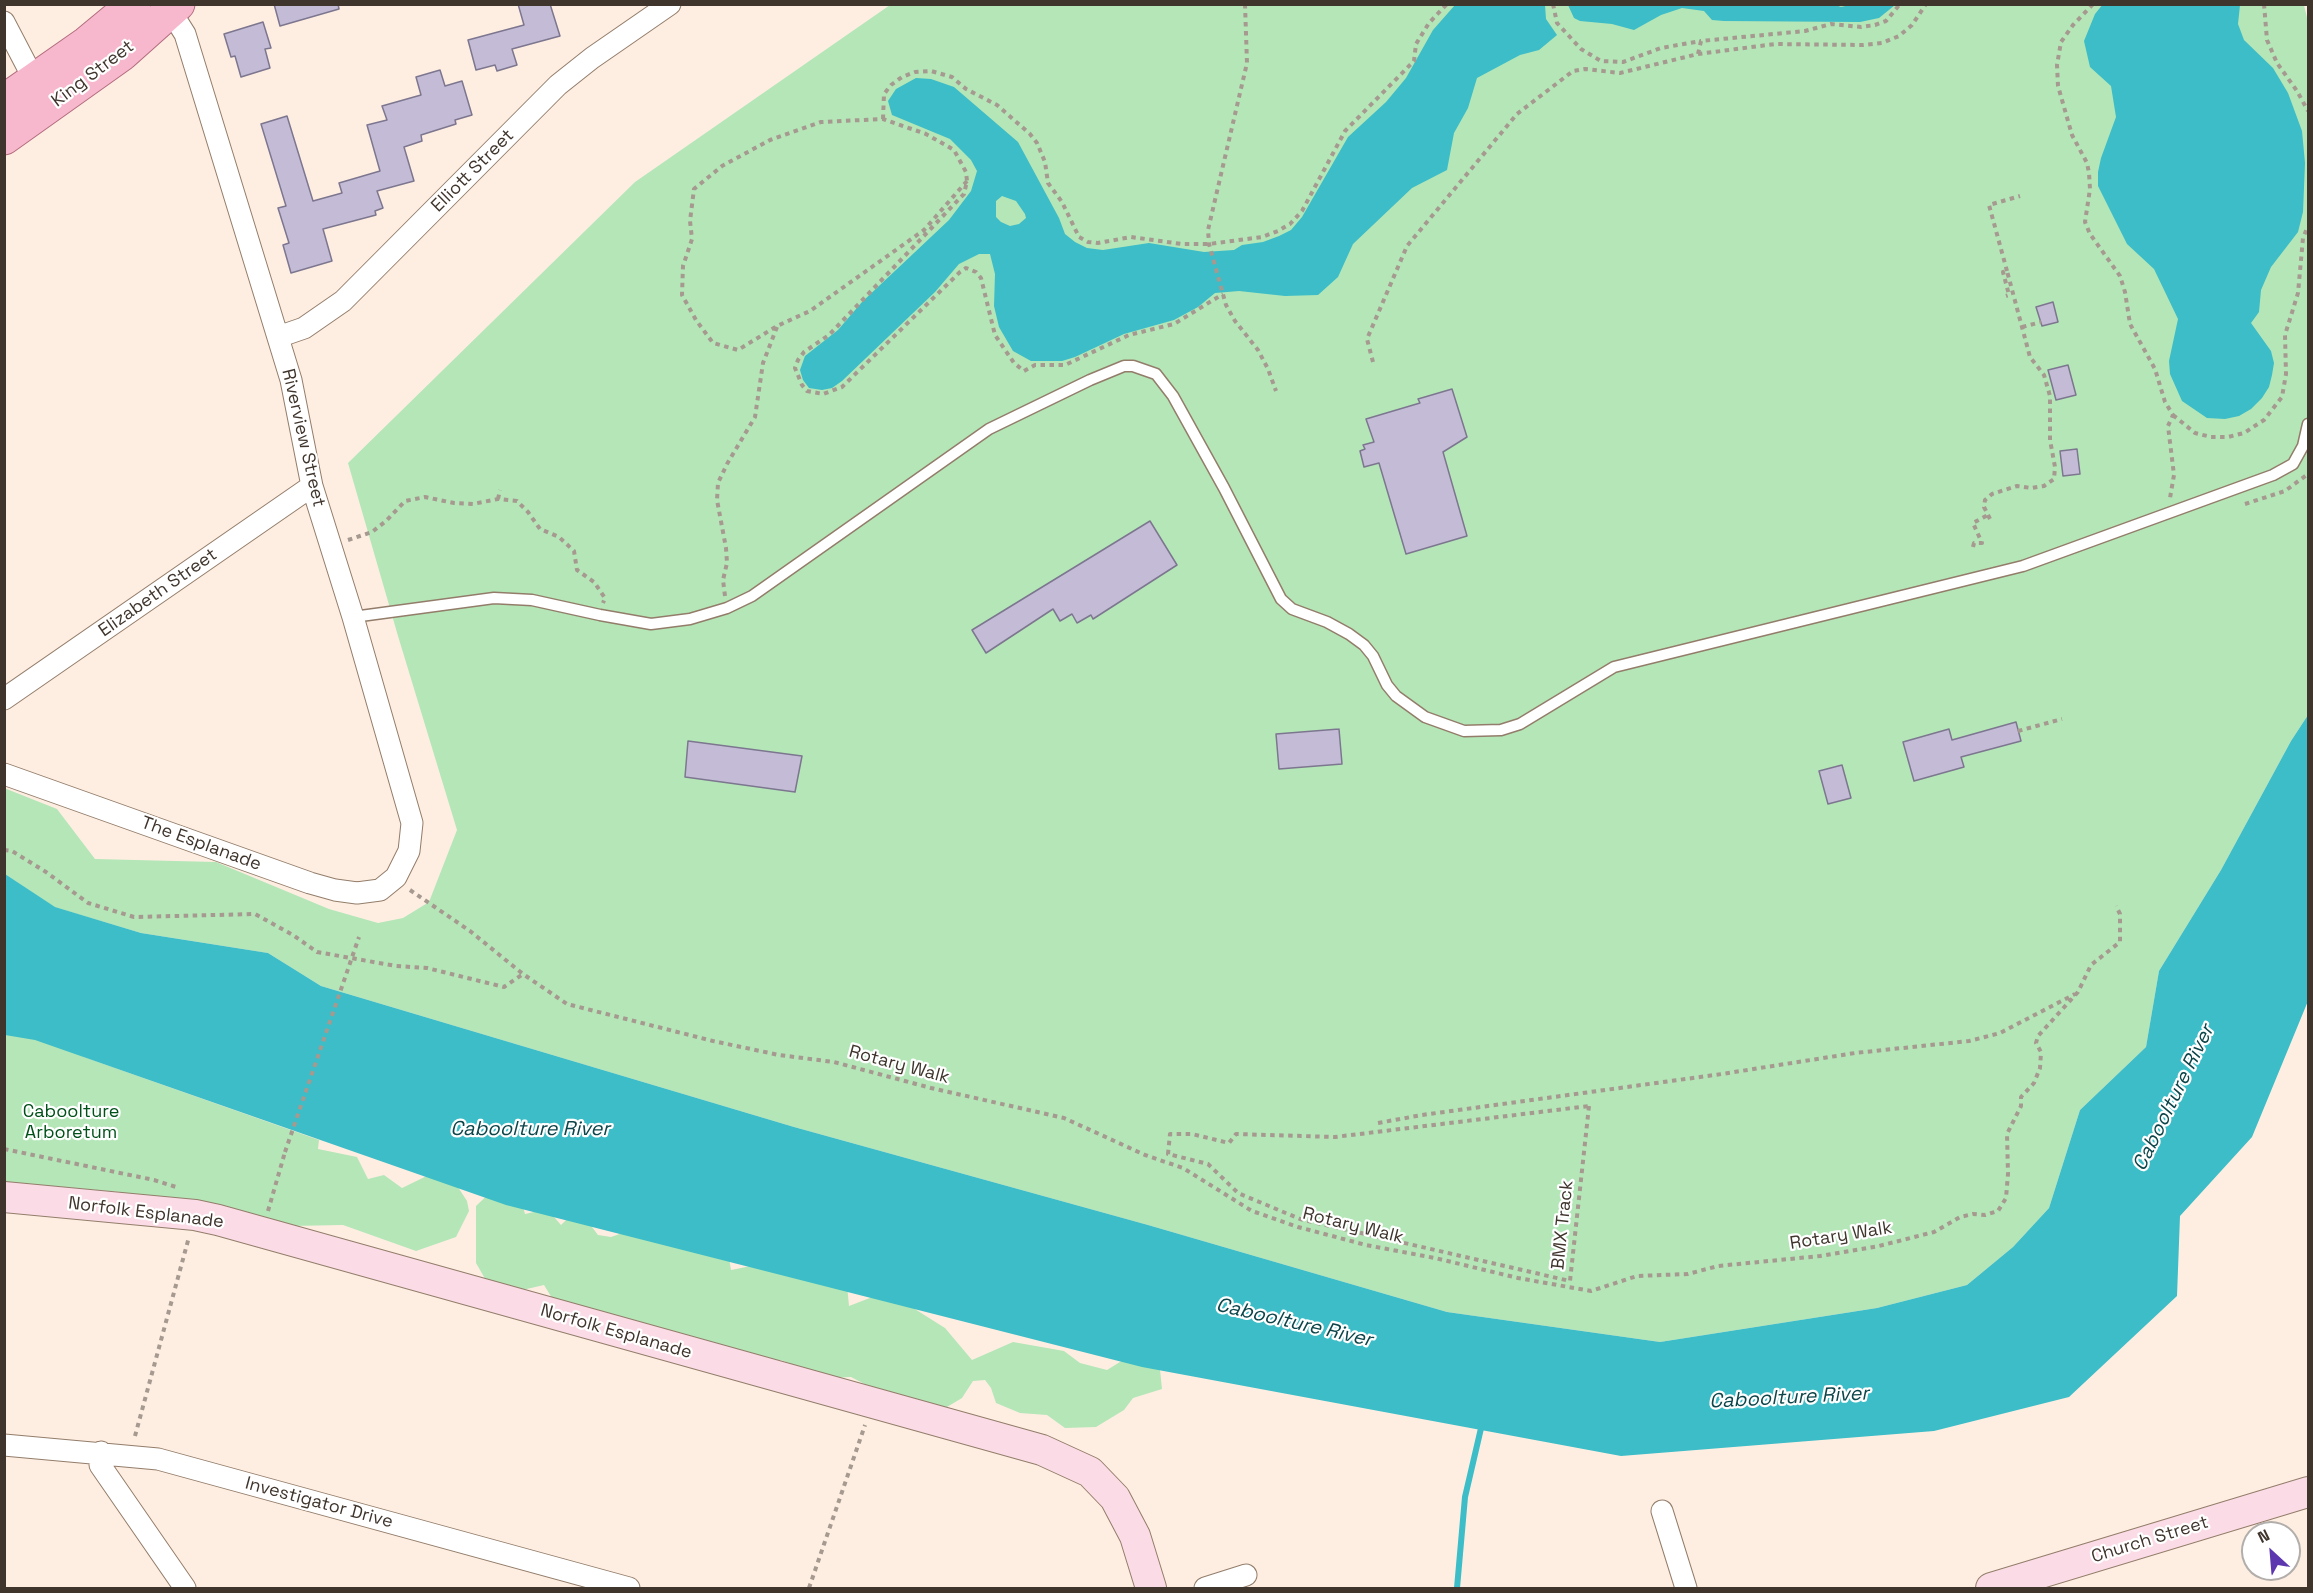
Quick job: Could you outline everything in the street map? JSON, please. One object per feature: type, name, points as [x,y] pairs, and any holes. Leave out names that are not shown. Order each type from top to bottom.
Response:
[{"type":"main road","name":"King Street","points":[[4,138],[87,43],[134,4]]},
{"type":"main road","name":"King Street","points":[[4,100],[41,94],[122,54],[172,7]]},
{"type":"street","name":"Elliott Street","points":[[278,337],[304,328],[343,301],[558,85],[592,58],[670,4]]},
{"type":"street","name":"Riverview Street","points":[[172,7],[185,34],[291,380],[312,486],[353,616],[412,823],[403,884]]},
{"type":"street","points":[[4,21],[41,94]]},
{"type":"street","name":"Elizabeth Street","points":[[4,699],[312,486]]},
{"type":"street","name":"The Esplanade","points":[[4,774],[334,890],[357,893],[403,884]]},
{"type":"street","name":"Norfolk Esplanade","points":[[4,1197],[184,1214],[218,1220],[1042,1450],[1090,1472],[1115,1498],[1135,1536],[1151,1588]]},
{"type":"street","name":"Investigator Drive","points":[[4,1445],[101,1452],[158,1459],[629,1588]]},
{"type":"street","points":[[101,1452],[100,1465],[185,1588]]},
{"type":"street","name":"Church Street","points":[[1992,1588],[2308,1492]]},
{"type":"street","points":[[1662,1511],[1686,1588]]},
{"type":"street","points":[[1205,1588],[1246,1575]]},
{"type":"lane","points":[[353,616],[494,598],[532,600],[651,624],[690,619],[727,608],[752,596],[989,429],[1124,366],[1143,368],[1156,374],[1173,396],[1229,496],[1281,599],[1292,609],[1327,622],[1364,645],[1396,696],[1425,717],[1464,731],[1485,732],[1520,724],[1614,667],[2023,566],[2273,475],[2293,464],[2303,446],[2308,424]]},
{"type":"path","points":[[1245,4],[1247,63],[1214,201],[1208,230],[1209,244],[1226,306],[1266,362],[1276,391]]},
{"type":"path","points":[[883,119],[884,94],[902,77],[915,72],[931,71],[952,77],[966,89],[997,105],[1030,134],[1045,162],[1048,183],[1062,202],[1079,237],[1088,242],[1098,243],[1131,237],[1182,244],[1209,244],[1262,237],[1290,224],[1302,211],[1345,131],[1414,61],[1416,44],[1429,23],[1447,4]]},
{"type":"path","points":[[1553,4],[1557,23],[1581,49],[1601,62],[1623,62],[1661,48],[1701,41],[1804,31],[1831,24],[1861,27],[1875,25],[1886,21],[1900,4]]},
{"type":"path","points":[[1373,362],[1367,339],[1407,246],[1517,114],[1573,71],[1585,69],[1620,73],[1698,54],[1775,44],[1863,45],[1882,43],[1899,36],[1912,25],[1926,4]]},
{"type":"path","points":[[2093,4],[2061,42],[2056,66],[2058,86],[2072,135],[2087,163],[2089,173],[2090,189],[2085,222],[2090,234],[2120,276],[2130,324],[2155,369],[2164,402],[2173,415],[2195,433],[2211,438],[2244,433],[2264,420],[2282,397],[2286,374],[2285,335],[2298,294],[2303,238],[2308,226]]},
{"type":"path","points":[[2264,4],[2267,40],[2277,63],[2308,111]]},
{"type":"path","points":[[1698,54],[1701,41]]},
{"type":"path","points":[[967,181],[924,230],[810,311],[777,326],[738,350],[713,343],[696,320],[682,294],[682,266],[692,239],[690,221],[694,189],[722,166],[770,140],[821,122],[883,119],[926,134],[954,150],[966,172],[967,181],[964,194],[829,335],[804,352],[795,368],[807,391],[823,394],[842,387],[966,268],[976,272],[981,278],[995,335],[1014,363],[1024,371],[1035,365],[1065,365],[1129,335],[1174,324],[1223,294]]},
{"type":"path","points":[[1973,547],[1974,543],[1982,543],[1973,523],[1989,517],[1984,507],[1985,500],[1992,494],[2017,486],[2031,488],[2044,486],[2055,479],[2050,440],[2050,387],[2030,357],[1989,205],[2020,196]]},
{"type":"path","points":[[2006,296],[2009,295],[2003,272],[2007,270]]},
{"type":"path","points":[[2022,327],[2041,322]]},
{"type":"path","points":[[727,608],[723,580],[727,563],[726,548],[717,500],[718,483],[755,417],[763,363],[777,326]]},
{"type":"path","points":[[2173,415],[2168,426],[2174,475],[2170,501],[2173,510]]},
{"type":"path","points":[[2245,504],[2285,491],[2308,474]]},
{"type":"path","points":[[498,499],[500,490]]},
{"type":"path","points":[[331,547],[372,532],[405,501],[425,497],[473,504],[498,499],[517,501],[540,529],[560,537],[574,551],[577,570],[594,582],[605,598],[600,615]]},
{"type":"path","points":[[2018,731],[2062,719]]},
{"type":"path","points":[[4,850],[12,851],[46,872],[88,903],[134,917],[255,914],[293,935],[317,952],[396,966],[427,968],[504,987],[523,974]]},
{"type":"path","name":"Rotary Walk","points":[[403,884],[567,1004],[713,1041],[779,1055],[834,1062],[943,1091],[1064,1118],[1145,1155],[1183,1168],[1252,1211],[1298,1227],[1366,1245],[1435,1258],[1518,1278],[1591,1291],[1638,1276],[1689,1274],[1718,1266],[1820,1256],[1879,1246],[1934,1232],[1960,1217],[1973,1214],[1986,1215],[1998,1211],[2006,1198],[2007,1134],[2021,1106],[2021,1097],[2034,1083],[2040,1068],[2041,1052],[2036,1042],[2038,1036],[2078,992],[2091,965],[2120,942],[2120,914],[2116,906]]},
{"type":"path","points":[[268,1211],[285,1152],[359,937]]},
{"type":"path","points":[[1378,1123],[1422,1114],[1722,1074],[1855,1053],[1969,1041],[2000,1033],[2078,992]]},
{"type":"path","name":"BMX Track","points":[[1589,1106],[1570,1281],[1300,1219],[1238,1193],[1208,1164],[1168,1154],[1170,1134],[1192,1134],[1229,1143],[1236,1134],[1335,1137],[1589,1106]]},
{"type":"path","points":[[4,1149],[154,1180],[185,1190]]},
{"type":"path","points":[[257,1208],[274,1213]]},
{"type":"path","points":[[135,1436],[191,1229]]},
{"type":"path","points":[[808,1588],[872,1404]]},
{"type":"green space","points":[[890,5],[2304,5],[2308,22],[2308,715],[2291,741],[2221,870],[2159,971],[2146,1047],[2080,1110],[2049,1208],[2013,1247],[1967,1285],[1877,1308],[1660,1342],[1447,1312],[1148,1225],[794,1127],[321,986],[268,953],[141,933],[54,907],[5,874],[4,788],[57,809],[95,859],[216,862],[329,909],[378,923],[403,918],[429,902],[457,830],[348,463],[635,182]]},
{"type":"green space","name":"Caboolture Arboretum","points":[[4,1012],[84,1057],[319,1140],[318,1149],[357,1157],[368,1179],[384,1175],[402,1188],[437,1171],[454,1181],[467,1201],[469,1211],[456,1237],[416,1251],[343,1225],[290,1226],[128,1201],[120,1192],[5,1182]]},
{"type":"green space","points":[[496,1187],[519,1191],[525,1214],[547,1209],[561,1225],[568,1218],[589,1223],[598,1235],[611,1237],[631,1230],[727,1245],[731,1270],[756,1265],[847,1285],[849,1306],[875,1296],[902,1301],[945,1328],[972,1360],[1013,1342],[1064,1351],[1080,1363],[1107,1370],[1141,1349],[1159,1360],[1162,1389],[1133,1398],[1124,1410],[1096,1427],[1065,1428],[1047,1415],[1020,1413],[996,1403],[991,1388],[985,1380],[973,1381],[962,1398],[937,1413],[886,1395],[851,1377],[827,1378],[781,1360],[753,1362],[570,1305],[552,1298],[544,1285],[518,1291],[491,1289],[476,1263],[476,1206]]},
{"type":"water","points":[[1833,4],[1841,7],[1895,5],[1879,18],[1860,22],[1724,21],[1712,20],[1704,11],[1682,8],[1661,15],[1634,30],[1612,24],[1580,21],[1574,18],[1568,5]]},
{"type":"water","points":[[2103,4],[2240,5],[2238,24],[2244,40],[2273,68],[2288,93],[2302,131],[2305,163],[2303,212],[2298,232],[2271,267],[2261,290],[2259,312],[2251,323],[2271,351],[2274,363],[2272,375],[2269,387],[2262,398],[2251,409],[2239,416],[2225,419],[2207,418],[2182,401],[2170,374],[2169,361],[2178,319],[2154,269],[2127,244],[2098,186],[2101,158],[2116,117],[2111,86],[2090,67],[2084,41],[2095,14]]},
{"type":"water","points":[[1455,5],[1545,5],[1546,19],[1557,35],[1539,50],[1520,55],[1477,78],[1468,108],[1454,133],[1447,170],[1412,188],[1353,244],[1338,277],[1318,295],[1285,296],[1239,291],[1215,293],[1198,307],[1174,320],[1124,334],[1075,357],[1062,361],[1031,361],[1013,351],[999,327],[994,306],[995,274],[990,254],[979,254],[959,264],[935,292],[842,381],[832,388],[822,390],[809,388],[803,380],[800,370],[805,356],[838,330],[862,302],[949,220],[971,191],[977,171],[971,160],[950,139],[892,115],[888,101],[896,89],[916,78],[931,79],[954,87],[1018,142],[1059,218],[1065,234],[1087,248],[1103,250],[1149,243],[1204,252],[1234,250],[1242,245],[1263,242],[1291,230],[1302,217],[1348,137],[1386,102],[1406,78],[1433,30]],"holes":[[[1002,196],[1016,201],[1026,218],[1019,224],[1010,226],[1001,222],[996,217],[996,201]]]},
{"type":"water","name":"Caboolture River","points":[[2308,715],[2308,1001],[2252,1137],[2180,1216],[2177,1296],[2069,1397],[1934,1431],[1621,1456],[1142,1367],[506,1205],[35,1040],[5,1035],[5,874],[55,907],[141,933],[268,953],[321,986],[794,1127],[1148,1225],[1447,1312],[1660,1342],[1877,1308],[1967,1285],[2013,1247],[2049,1208],[2080,1110],[2146,1047],[2159,971],[2221,870],[2291,741]]},
{"type":"building","points":[[274,4],[338,4],[339,9],[280,26]]},
{"type":"building","points":[[518,4],[550,4],[560,36],[512,49],[517,65],[497,71],[495,65],[476,70],[468,40],[524,25]]},
{"type":"building","points":[[263,22],[271,48],[265,49],[270,68],[241,77],[235,56],[231,57],[224,34]]},
{"type":"building","points":[[440,70],[445,86],[462,81],[472,115],[455,120],[456,124],[421,135],[422,141],[404,147],[414,181],[377,191],[383,208],[375,211],[376,215],[323,229],[332,261],[291,273],[283,245],[289,243],[278,208],[286,206],[261,124],[287,116],[313,201],[342,193],[339,183],[380,171],[367,125],[387,120],[382,106],[421,95],[416,77]]},
{"type":"building","points":[[2053,302],[2058,322],[2042,326],[2036,307]]},
{"type":"building","points":[[2068,365],[2076,395],[2056,400],[2048,370]]},
{"type":"building","points":[[1452,389],[1467,437],[1443,452],[1467,536],[1406,554],[1379,463],[1364,467],[1360,451],[1365,449],[1363,445],[1374,442],[1366,419],[1420,403],[1418,399]]},
{"type":"building","points":[[2077,449],[2080,474],[2063,476],[2060,451]]},
{"type":"building","points":[[1150,521],[1177,565],[1093,619],[1091,615],[1077,623],[1072,614],[1060,621],[1053,609],[986,653],[972,630]]},
{"type":"building","points":[[2016,722],[2021,741],[1961,757],[1964,767],[1914,781],[1903,742],[1949,729],[1952,740]]},
{"type":"building","points":[[1339,729],[1342,764],[1279,769],[1276,734]]},
{"type":"building","points":[[688,741],[802,756],[795,792],[685,777]]},
{"type":"building","points":[[1842,765],[1851,798],[1828,804],[1819,771]]},
{"type":"waterway","points":[[1457,1588],[1465,1497],[1482,1424]]}]
